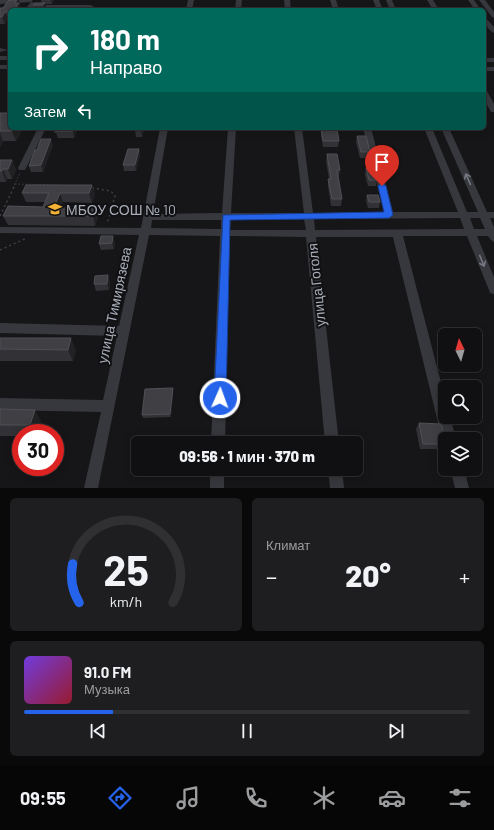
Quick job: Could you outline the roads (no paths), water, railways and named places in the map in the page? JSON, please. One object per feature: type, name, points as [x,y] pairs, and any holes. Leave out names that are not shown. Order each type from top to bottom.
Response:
[{"type":"street","points":[[54,7],[59,0]]},
{"type":"street","points":[[71,7],[75,0]]},
{"type":"street","points":[[482,0],[494,16]]},
{"type":"street","points":[[0,8],[4,1],[29,1],[31,2],[30,7],[80,8]]},
{"type":"street","points":[[486,21],[494,31]]},
{"type":"street","points":[[486,96],[494,110]]},
{"type":"street","points":[[22,168],[41,130]]},
{"type":"street","name":"улица Тимирязева","points":[[91,488],[109,406],[164,130]]},
{"type":"street","points":[[218,436],[226,217],[232,130]]},
{"type":"street","name":"улица Гоголя","points":[[298,130],[311,234],[331,436]]},
{"type":"street","points":[[368,130],[389,215]]},
{"type":"street","points":[[429,130],[494,290]]},
{"type":"street","points":[[0,230],[311,234],[471,232],[493,234],[489,215],[446,130]]},
{"type":"street","points":[[147,217],[489,215]]},
{"type":"street","points":[[397,232],[447,432]]},
{"type":"street","points":[[0,328],[124,331]]},
{"type":"street","points":[[0,404],[109,406]]},
{"type":"street","points":[[217,476],[217,488]]},
{"type":"street","points":[[336,476],[337,488]]},
{"type":"street","points":[[459,476],[462,488]]},
{"type":"place","name":"МБОУ СОШ № 10","points":[[55,209]]}]
